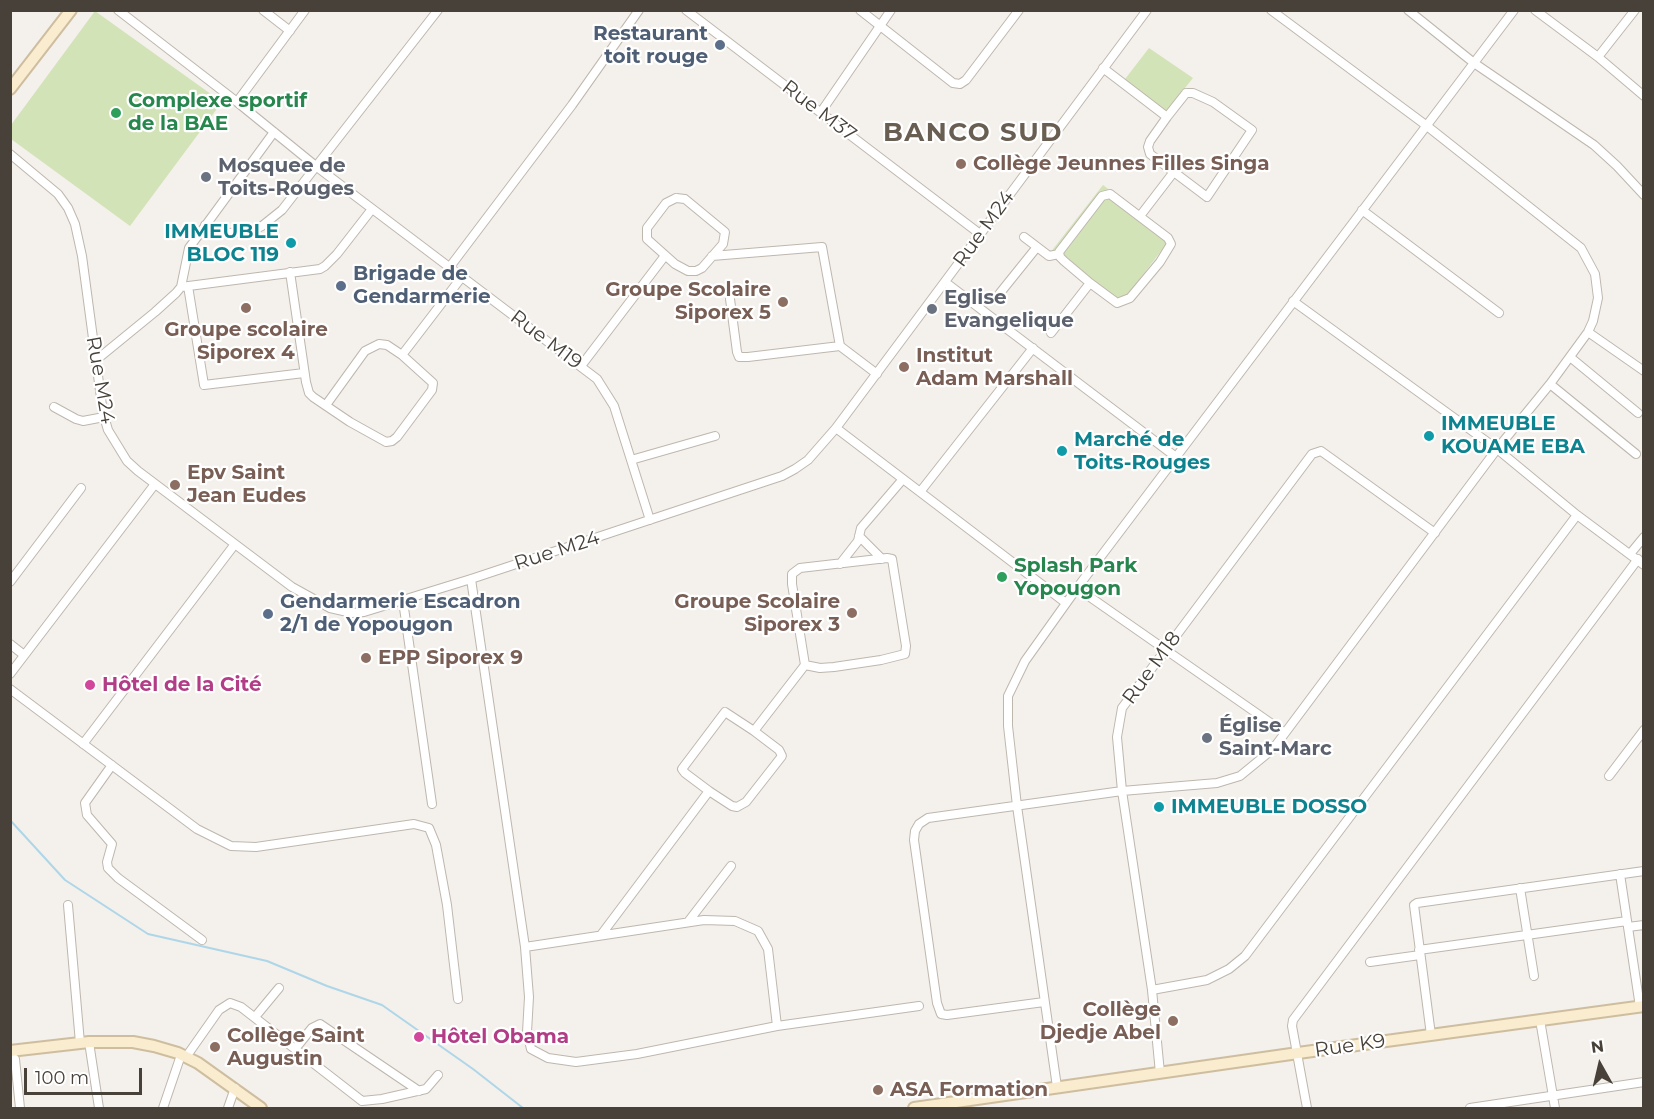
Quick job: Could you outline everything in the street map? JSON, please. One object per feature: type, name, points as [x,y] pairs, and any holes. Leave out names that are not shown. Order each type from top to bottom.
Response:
[{"type":"street","points":[[10,89],[71,10]]},
{"type":"street","name":"Rue M19","points":[[118,10],[461,278],[597,379],[614,406],[650,520]]},
{"type":"street","points":[[264,10],[290,30]]},
{"type":"street","points":[[237,102],[305,10]]},
{"type":"street","points":[[205,225],[229,233],[255,230],[287,206],[438,10]]},
{"type":"street","points":[[449,268],[572,105],[639,10]]},
{"type":"street","name":"Rue M37","points":[[686,10],[980,234]]},
{"type":"street","points":[[860,10],[953,83],[960,84],[966,80],[1019,10]]},
{"type":"street","points":[[821,112],[891,10]]},
{"type":"street","name":"Rue M24","points":[[10,154],[58,194],[75,224],[85,275],[104,417],[112,438],[127,461],[292,587],[330,608],[352,613],[364,612],[471,579],[795,470],[837,429],[1148,10]]},
{"type":"street","points":[[1044,1002],[941,1014],[937,1003],[914,840],[919,824],[928,818],[1122,791],[1217,783],[1240,776],[1273,749],[1497,449],[1550,384],[1588,332],[1598,298],[1595,274],[1581,248],[1427,126],[1271,10]]},
{"type":"street","points":[[1408,10],[1474,63],[1594,145],[1644,195]]},
{"type":"street","points":[[1057,1087],[1017,806],[1008,726],[1008,696],[1025,661],[1077,588],[1514,10]]},
{"type":"street","points":[[1535,10],[1598,57],[1644,96]]},
{"type":"street","points":[[1598,57],[1635,10]]},
{"type":"street","points":[[1103,68],[1167,117]]},
{"type":"street","points":[[1186,93],[1193,93],[1213,102],[1252,130],[1208,197],[1173,173],[1150,154],[1148,147],[1150,141],[1186,93]]},
{"type":"street","points":[[274,132],[189,248],[184,286],[204,385],[304,373]]},
{"type":"street","points":[[1140,216],[1173,173]]},
{"type":"street","points":[[1024,237],[1051,257],[1059,255],[1102,196],[1110,194],[1171,242],[1160,262],[1130,298],[1117,303],[1090,283],[1059,255]]},
{"type":"street","points":[[681,198],[689,201],[724,232],[723,244],[712,256],[702,268],[696,271],[682,269],[664,256],[647,239],[647,228],[666,203],[681,198]]},
{"type":"street","points":[[95,361],[156,312],[184,286],[320,269],[325,266],[372,209]]},
{"type":"street","points":[[1362,210],[1499,313]]},
{"type":"street","points":[[712,256],[822,247],[840,346],[877,374]]},
{"type":"street","points":[[1000,293],[1037,247]]},
{"type":"street","points":[[581,366],[664,256]]},
{"type":"street","points":[[290,272],[304,373],[309,393],[326,405],[380,441],[386,442],[392,441],[434,386],[431,379],[402,355],[387,345],[379,344],[368,348],[326,405]]},
{"type":"street","points":[[402,355],[461,278]]},
{"type":"street","points":[[945,282],[1176,457]]},
{"type":"street","points":[[1052,333],[1090,283]]},
{"type":"street","points":[[730,299],[739,357],[840,346]]},
{"type":"street","points":[[1293,301],[1497,449],[1577,515],[1637,559]]},
{"type":"street","points":[[1588,332],[1644,371]]},
{"type":"street","points":[[920,492],[1033,348]]},
{"type":"street","points":[[1570,357],[1638,413]]},
{"type":"street","points":[[1550,384],[1636,454]]},
{"type":"street","points":[[54,407],[83,421],[104,417]]},
{"type":"street","points":[[837,429],[1066,603]]},
{"type":"street","points":[[631,460],[715,435]]},
{"type":"street","name":"Rue M18","points":[[1160,1073],[1152,990],[1116,737],[1122,708],[1312,453],[1321,451],[1435,533]]},
{"type":"street","points":[[840,564],[858,541],[861,528],[903,479]]},
{"type":"street","points":[[10,674],[155,484]]},
{"type":"street","points":[[10,582],[81,488]]},
{"type":"street","points":[[1152,990],[1207,980],[1229,969],[1245,956],[1577,515]]},
{"type":"street","points":[[859,536],[882,559]]},
{"type":"street","points":[[1307,1108],[1292,1026],[1293,1020],[1637,559],[1644,537]]},
{"type":"street","points":[[83,744],[236,544]]},
{"type":"street","points":[[754,731],[805,665],[792,574],[800,568],[890,558],[893,562],[906,646],[905,654],[834,667],[820,668],[805,665]]},
{"type":"street","points":[[471,579],[525,947],[529,997],[528,1041],[531,1049],[548,1058],[576,1062],[637,1054],[777,1026],[919,1006]]},
{"type":"street","points":[[1077,588],[1285,733]]},
{"type":"street","points":[[403,601],[432,804]]},
{"type":"street","points":[[10,644],[24,655]]},
{"type":"street","points":[[10,689],[197,829],[231,846],[256,847],[414,825],[429,828],[436,844],[447,905],[458,999]]},
{"type":"street","points":[[725,712],[782,753],[781,759],[742,805],[732,806],[709,791],[685,773],[683,766],[725,712]]},
{"type":"street","points":[[1609,776],[1644,730]]},
{"type":"street","points":[[112,765],[85,803],[87,815],[112,844],[108,868],[118,878],[202,940]]},
{"type":"street","points":[[601,935],[709,791]]},
{"type":"street","points":[[688,922],[731,866]]},
{"type":"street","points":[[1431,1035],[1413,907],[1417,903],[1644,871]]},
{"type":"street","points":[[1620,874],[1642,1006]]},
{"type":"street","points":[[1520,888],[1534,976]]},
{"type":"street","points":[[68,904],[85,1043],[99,1108]]},
{"type":"street","points":[[525,947],[688,922],[719,919],[735,921],[758,931],[768,949],[777,1026]]},
{"type":"street","points":[[1370,962],[1528,935],[1628,924],[1644,925]]},
{"type":"street","points":[[255,1017],[279,988]]},
{"type":"street","points":[[163,1108],[183,1056],[223,1006],[230,1003],[236,1004],[255,1017],[362,1101]]},
{"type":"street","name":"Rue K9","points":[[914,1108],[988,1103],[1057,1087],[1642,1006]]},
{"type":"street","points":[[1540,1020],[1555,1108]]},
{"type":"street","points":[[295,1050],[312,1028],[320,1024],[419,1091]]},
{"type":"street","points":[[10,1053],[85,1043],[134,1042],[167,1049],[183,1056],[235,1088],[261,1108]]},
{"type":"street","points":[[10,1053],[15,1059],[20,1108]]},
{"type":"street","points":[[355,1108],[362,1101],[419,1091],[430,1085],[438,1076]]},
{"type":"street","points":[[1470,1108],[1643,1083]]},
{"type":"street","points":[[228,1108],[235,1088]]},
{"type":"green space","name":"Complexe sportif de la BAE","points":[[95,11],[222,102],[130,226],[11,139],[11,125]]},
{"type":"green space","points":[[1149,48],[1193,78],[1165,113],[1122,83]]},
{"type":"green space","points":[[1103,185],[1171,238],[1119,306],[1050,253]]},
{"type":"waterway","points":[[10,820],[65,880],[148,934],[267,961],[327,986],[382,1005],[473,1069],[523,1108]]},
{"type":"place","name":"Restaurant toit rouge","points":[[720,45]]},
{"type":"place","name":"Complexe sportif de la BAE","points":[[116,113]]},
{"type":"place","name":"Collège Jeunnes Filles Singa","points":[[961,164]]},
{"type":"place","name":"Mosquee de Toits-Rouges","points":[[206,177]]},
{"type":"place","name":"IMMEUBLE BLOC 119","points":[[291,243]]},
{"type":"place","name":"Brigade de Gendarmerie","points":[[341,286]]},
{"type":"place","name":"Groupe Scolaire Siporex 5","points":[[783,302]]},
{"type":"place","name":"Groupe scolaire Siporex 4","points":[[246,308]]},
{"type":"place","name":"Eglise Evangelique","points":[[932,309]]},
{"type":"place","name":"Institut Adam Marshall","points":[[904,367]]},
{"type":"place","name":"IMMEUBLE KOUAME EBA","points":[[1429,436]]},
{"type":"place","name":"Marché de Toits-Rouges","points":[[1062,451]]},
{"type":"place","name":"Epv Saint Jean Eudes","points":[[175,485]]},
{"type":"place","name":"Splash Park Yopougon","points":[[1002,577]]},
{"type":"place","name":"Groupe Scolaire Siporex 3","points":[[852,613]]},
{"type":"place","name":"Gendarmerie Escadron 2/1 de Yopougon","points":[[268,614]]},
{"type":"place","name":"EPP Siporex 9","points":[[366,658]]},
{"type":"place","name":"Hôtel de la Cité","points":[[90,685]]},
{"type":"place","name":"Église Saint-Marc","points":[[1207,738]]},
{"type":"place","name":"IMMEUBLE DOSSO","points":[[1159,807]]},
{"type":"place","name":"Collège Djedje Abel","points":[[1173,1021]]},
{"type":"place","name":"Hôtel Obama","points":[[419,1037]]},
{"type":"place","name":"Collège Saint Augustin","points":[[215,1047]]},
{"type":"place","name":"ASA Formation","points":[[878,1090]]},
{"type":"district","name":"BANCO SUD","points":[[973,133]]}]
